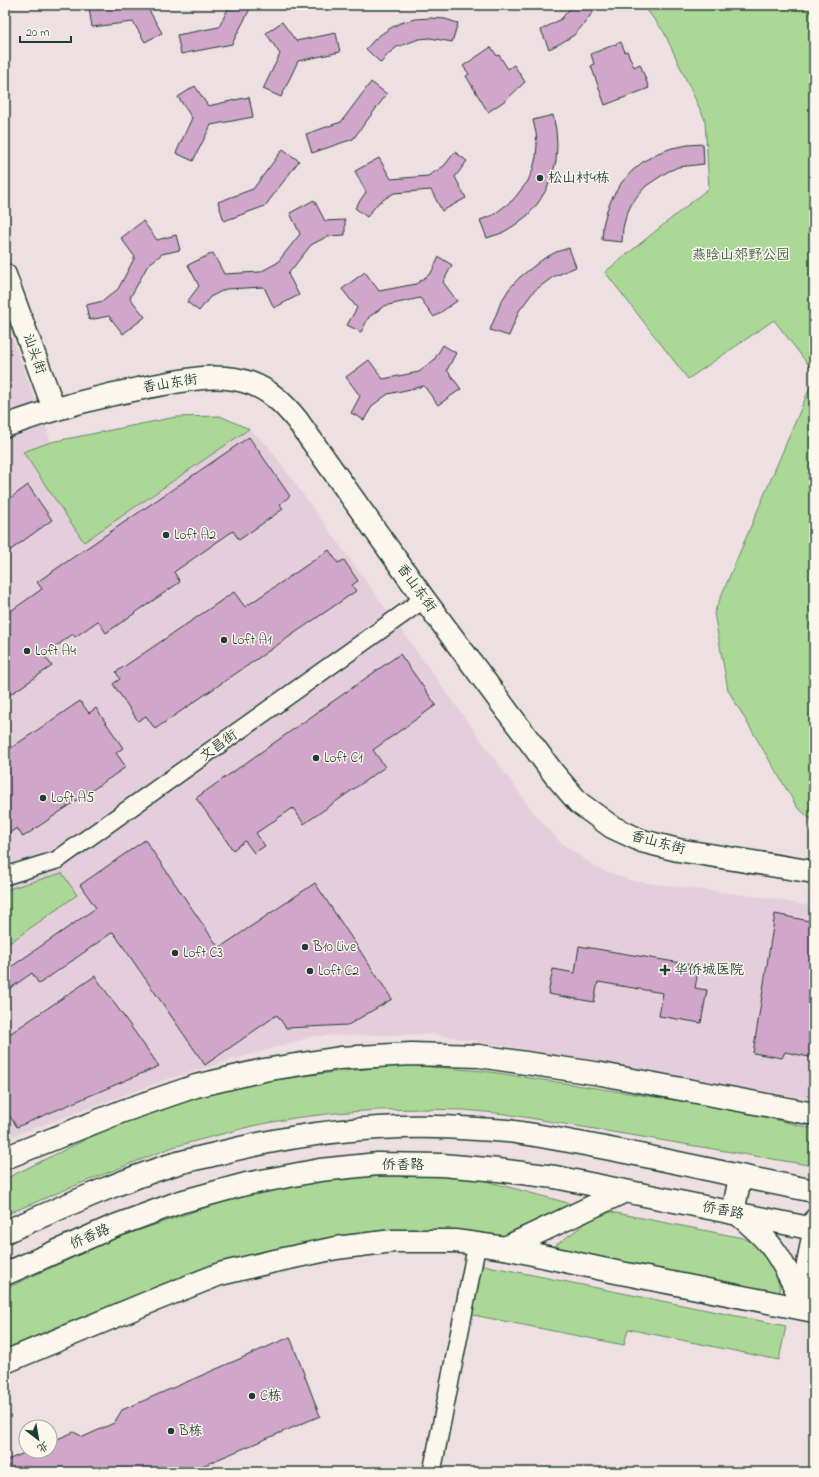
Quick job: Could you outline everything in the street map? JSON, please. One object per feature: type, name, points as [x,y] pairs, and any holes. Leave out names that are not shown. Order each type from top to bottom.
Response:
[{"type":"main road","name":"汕头街","points":[[5,275],[54,409]]},
{"type":"main road","name":"香山东街","points":[[5,426],[54,409],[113,394],[182,380],[204,378],[237,379],[266,390],[288,409],[302,426],[424,599],[554,774],[579,803],[612,827],[642,841],[661,847],[814,872]]},
{"type":"main road","points":[[5,1158],[124,1111],[196,1086],[264,1070],[340,1058],[411,1054],[479,1056],[601,1074],[814,1114]]},
{"type":"main road","points":[[5,1232],[99,1192],[168,1166],[240,1148],[298,1136],[363,1129],[442,1126],[513,1132],[649,1156],[740,1177],[814,1191]]},
{"type":"main road","name":"侨香路","points":[[5,1274],[112,1227],[180,1202],[246,1184],[320,1170],[378,1164],[442,1165],[555,1177],[736,1214],[813,1225]]},
{"type":"main road","points":[[740,1177],[736,1214],[758,1231],[773,1248],[784,1265],[804,1305]]},
{"type":"main road","points":[[505,1248],[623,1192]]},
{"type":"main road","points":[[5,1362],[147,1302],[220,1274],[336,1248],[393,1241],[455,1241],[505,1248],[616,1272],[804,1305]]},
{"type":"street","name":"文昌街","points":[[5,876],[57,860],[424,599]]},
{"type":"street","points":[[804,1305],[813,1225]]},
{"type":"street","points":[[432,1472],[477,1244]]},
{"type":"shaded area","points":[[5,319],[51,442],[176,417],[220,416],[249,429],[268,446],[536,816],[561,843],[597,868],[632,881],[770,898],[814,907],[814,1100],[434,1034],[314,1036],[168,1079],[5,1139]]},
{"type":"green space","name":"燕晗山郊野公园","points":[[643,5],[814,5],[814,372],[774,320],[688,379],[605,272],[709,188],[705,120],[664,32]]},
{"type":"green space","points":[[814,378],[814,822],[797,807],[728,690],[714,613]]},
{"type":"green space","points":[[220,416],[249,429],[84,542],[23,452],[51,442],[176,417]]},
{"type":"green space","points":[[62,873],[77,895],[5,946],[5,890]]},
{"type":"green space","points":[[407,1065],[484,1071],[727,1108],[814,1129],[814,1166],[506,1114],[464,1110],[378,1110],[294,1118],[252,1126],[173,1147],[5,1215],[5,1179],[107,1129],[184,1100],[266,1081]]},
{"type":"green space","points":[[436,1176],[478,1179],[572,1204],[573,1208],[501,1242],[324,1240],[257,1254],[191,1274],[5,1349],[5,1289],[111,1240],[230,1199],[266,1189],[310,1181],[351,1177]]},
{"type":"green space","points":[[611,1212],[743,1238],[756,1244],[775,1270],[781,1294],[549,1250],[593,1218]]},
{"type":"green space","points":[[478,1264],[786,1326],[779,1360],[628,1329],[624,1345],[468,1314]]},
{"type":"building","points":[[112,5],[146,5],[162,33],[145,42],[133,22],[92,27],[89,8]]},
{"type":"building","points":[[230,5],[252,5],[232,44],[181,54],[177,35],[219,27]]},
{"type":"building","points":[[573,5],[598,5],[574,35],[549,49],[541,30],[561,19]]},
{"type":"building","points":[[415,19],[445,19],[458,23],[452,42],[430,38],[419,39],[397,47],[388,54],[381,63],[366,49],[375,39],[400,23]]},
{"type":"building","points":[[282,22],[296,41],[336,33],[340,52],[298,61],[281,97],[263,89],[280,54],[266,33]]},
{"type":"building","points":[[621,42],[634,67],[640,64],[649,88],[605,105],[591,66],[594,64],[591,54]]},
{"type":"building","points":[[491,47],[497,56],[499,55],[508,69],[514,65],[525,82],[506,100],[488,112],[466,76],[469,74],[463,66]]},
{"type":"building","points":[[371,82],[387,94],[353,139],[312,153],[306,134],[341,122]]},
{"type":"building","points":[[195,86],[208,106],[249,97],[253,117],[211,125],[193,161],[176,153],[192,118],[178,97]]},
{"type":"building","name":"松山村4栋","points":[[553,115],[557,145],[556,161],[546,190],[528,215],[502,233],[487,238],[480,220],[493,215],[513,200],[528,181],[533,169],[537,145],[533,120]]},
{"type":"building","points":[[703,144],[704,164],[678,167],[667,172],[646,186],[638,195],[626,216],[622,242],[602,240],[603,225],[613,196],[622,182],[632,171],[644,161],[658,153],[672,148]]},
{"type":"building","points":[[283,149],[299,161],[265,206],[224,221],[218,202],[253,189]]},
{"type":"building","points":[[455,152],[467,161],[455,177],[466,198],[442,211],[431,190],[394,193],[378,203],[367,217],[355,208],[366,192],[355,171],[379,158],[391,179],[428,176],[444,166]]},
{"type":"building","points":[[314,200],[325,221],[345,220],[345,235],[328,236],[311,245],[288,274],[299,295],[274,308],[264,287],[226,289],[210,297],[199,311],[187,302],[199,286],[188,265],[213,253],[224,274],[260,272],[277,263],[300,234],[290,213]]},
{"type":"building","points":[[143,221],[157,240],[176,235],[180,250],[162,254],[148,265],[130,298],[145,317],[123,334],[109,316],[89,320],[86,305],[103,301],[118,289],[135,257],[121,238]]},
{"type":"building","points":[[569,248],[576,267],[553,277],[534,291],[519,311],[509,336],[490,330],[501,302],[509,289],[520,277],[543,259],[556,252]]},
{"type":"building","points":[[439,257],[452,265],[443,282],[457,301],[434,317],[420,298],[384,306],[369,317],[361,332],[347,325],[357,308],[342,289],[365,272],[379,291],[416,284],[431,273]]},
{"type":"building","points":[[443,345],[456,353],[447,370],[461,389],[438,405],[424,386],[388,394],[373,405],[364,420],[351,413],[360,396],[346,377],[369,360],[383,379],[419,372],[434,360]]},
{"type":"building","name":"Loft A2","points":[[249,437],[290,496],[280,504],[283,509],[239,540],[233,531],[174,572],[180,582],[106,633],[98,621],[75,637],[73,634],[44,655],[52,666],[5,698],[5,615],[42,589],[37,582]]},
{"type":"building","points":[[28,485],[52,520],[5,554],[5,502]]},
{"type":"building","name":"Loft A1","points":[[329,550],[338,563],[344,560],[358,581],[352,585],[356,591],[155,729],[146,716],[138,721],[113,684],[120,679],[116,672],[234,592],[245,607]]},
{"type":"building","name":"Loft C1","points":[[400,654],[436,705],[373,750],[385,767],[304,824],[293,808],[256,833],[265,846],[254,853],[245,841],[233,850],[196,798]]},
{"type":"building","name":"Loft A5","points":[[80,701],[89,713],[96,708],[123,748],[116,753],[126,767],[23,837],[17,828],[5,836],[5,752]]},
{"type":"building","points":[[145,840],[219,948],[315,883],[392,999],[348,1025],[286,1028],[277,1015],[205,1065],[113,932],[39,984],[32,973],[5,992],[5,971],[96,908],[80,885]]},
{"type":"building","points":[[775,914],[814,922],[814,1058],[785,1052],[782,1058],[753,1053]]},
{"type":"building","points":[[579,946],[699,966],[695,988],[707,990],[701,1023],[659,1016],[663,993],[598,982],[594,1002],[548,994],[553,969],[575,973]]},
{"type":"building","points":[[95,976],[159,1066],[17,1127],[5,1109],[5,1037]]},
{"type":"building","points":[[290,1337],[320,1416],[188,1472],[5,1472],[5,1461],[18,1456],[18,1459],[58,1459],[58,1439],[74,1432],[83,1437],[114,1423],[122,1410]]},
{"type":"place","name":"松山村4栋","points":[[540,178]]},
{"type":"place","name":"Loft A2","points":[[166,535]]},
{"type":"place","name":"Loft A1","points":[[224,640]]},
{"type":"place","name":"Loft A4","points":[[27,651]]},
{"type":"place","name":"Loft C1","points":[[316,758]]},
{"type":"place","name":"Loft A5","points":[[43,798]]},
{"type":"place","name":"B10 Live","points":[[305,947]]},
{"type":"place","name":"Loft C3","points":[[175,953]]},
{"type":"place","name":"华侨城医院","points":[[665,970]]},
{"type":"place","name":"Loft C2","points":[[310,971]]},
{"type":"place","name":"C栋","points":[[252,1396]]},
{"type":"place","name":"B栋","points":[[171,1431]]}]
